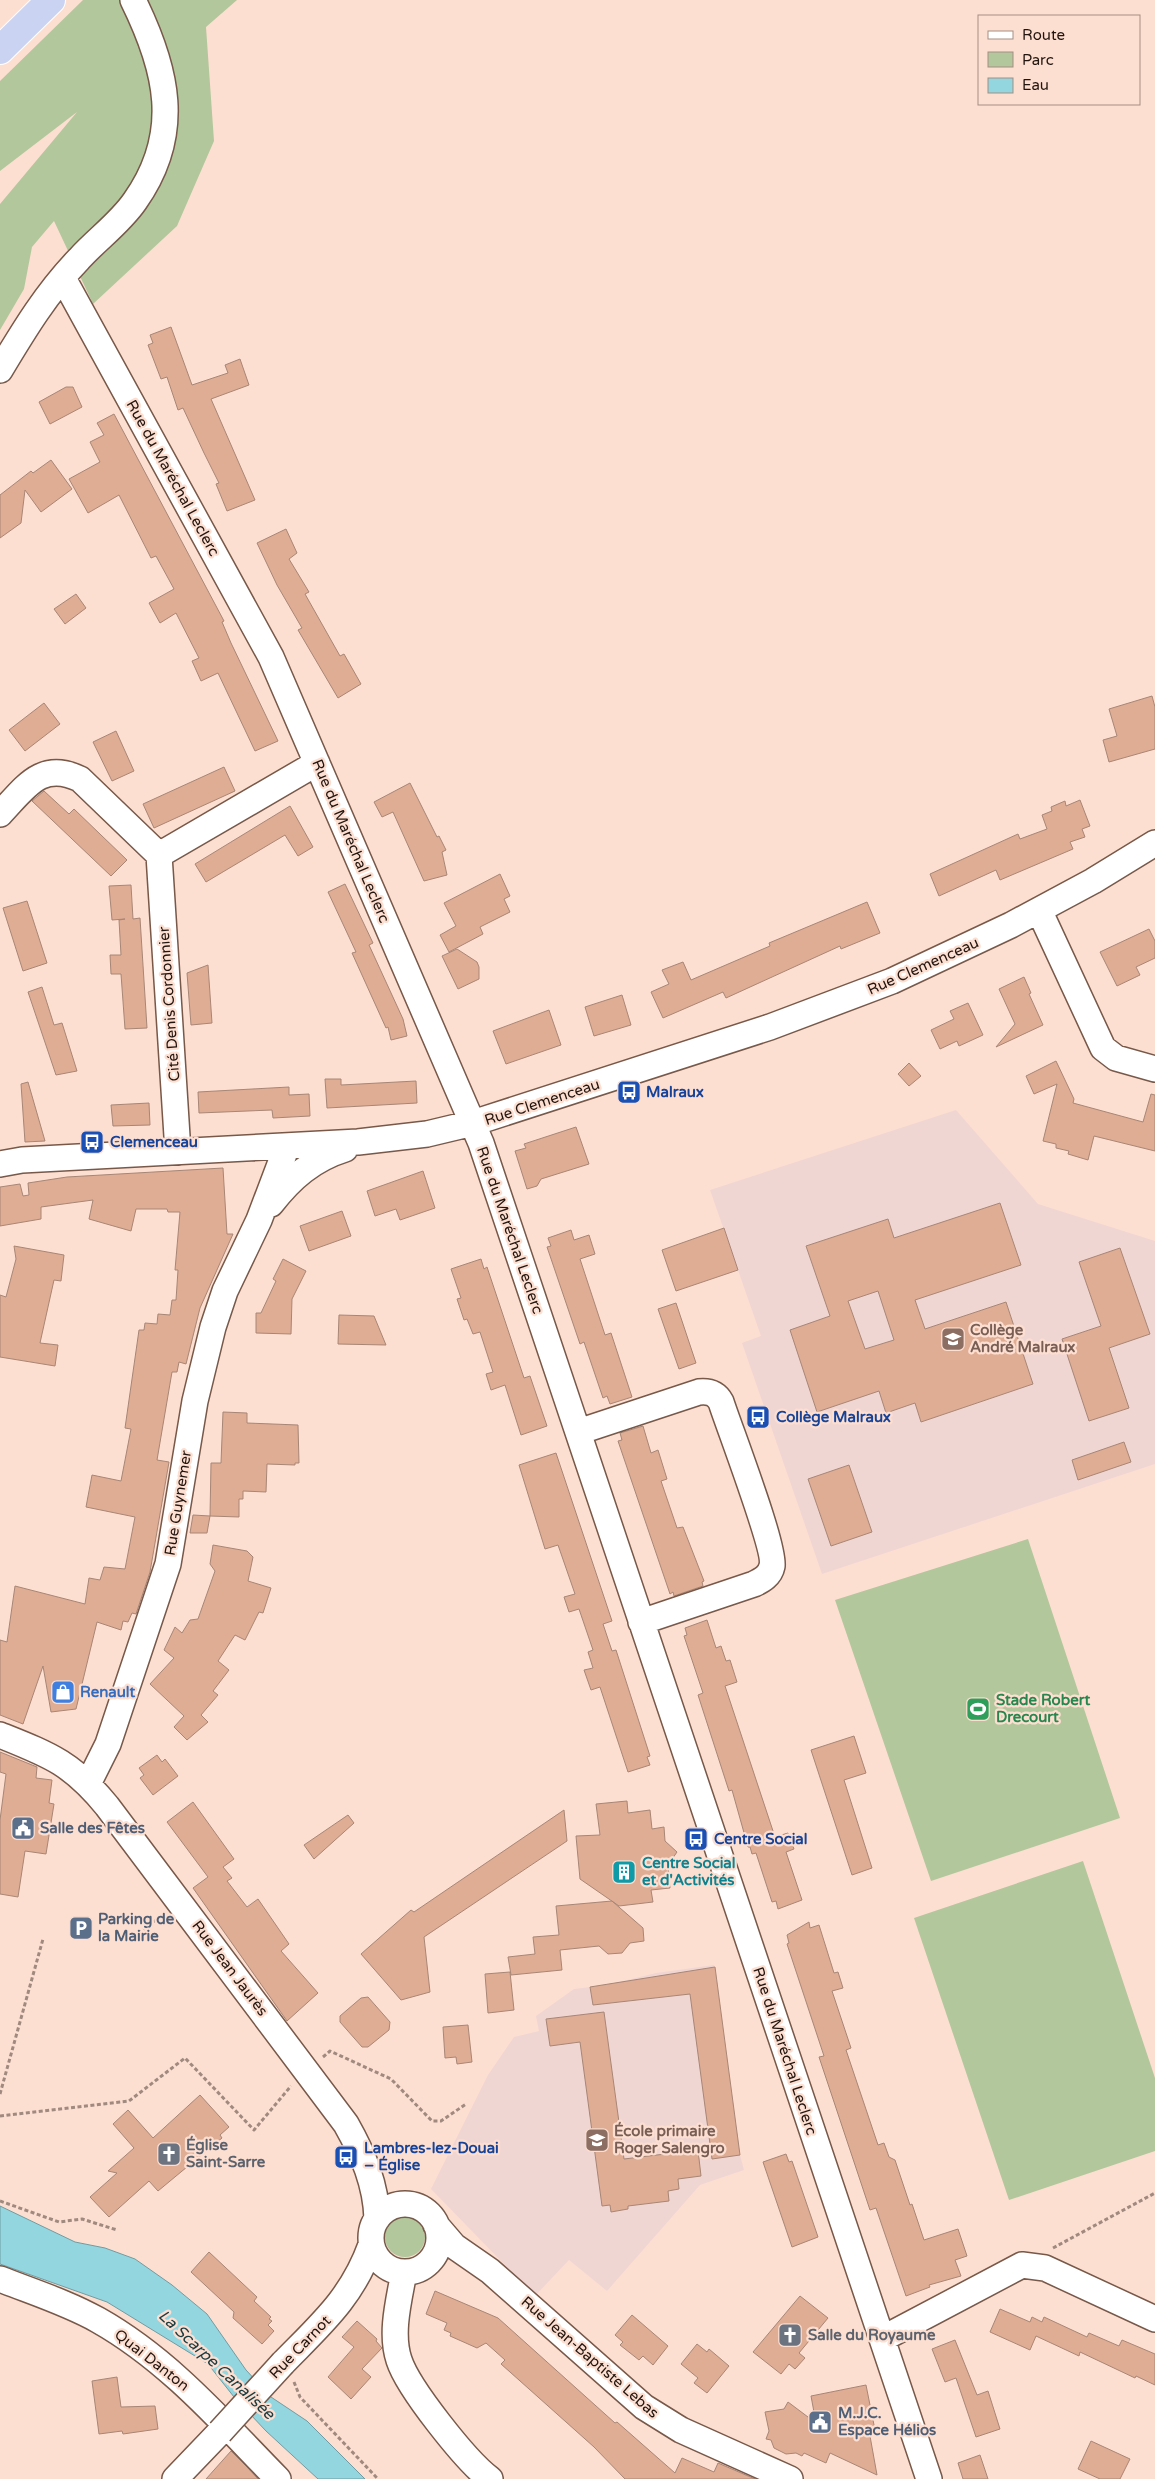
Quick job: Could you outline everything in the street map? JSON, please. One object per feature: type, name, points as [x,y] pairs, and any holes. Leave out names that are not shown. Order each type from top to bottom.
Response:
[{"type":"highway","points":[[0,29],[30,0]]},
{"type":"highway","points":[[0,50],[52,0]]},
{"type":"street","points":[[0,370],[37,309],[63,278],[135,202],[155,164],[160,149],[166,112],[162,70],[147,28],[133,0]]},
{"type":"street","name":"Rue du Maréchal Leclerc","points":[[63,278],[258,630],[284,684],[473,1123],[929,2479]]},
{"type":"street","points":[[0,814],[39,776],[60,772],[71,774],[80,779],[160,855],[317,763]]},
{"type":"street","name":"Rue Clemenceau","points":[[0,1164],[22,1160],[372,1141],[435,1132],[473,1123],[814,1012],[926,967],[1040,910],[1155,843]]},
{"type":"street","name":"Cité Denis Cordonnier","points":[[160,855],[178,1152]]},
{"type":"street","points":[[1040,910],[1103,1048],[1116,1058],[1155,1069]]},
{"type":"street","name":"Rue Guynemer","points":[[263,1209],[291,1179],[323,1158],[372,1141]]},
{"type":"street","name":"Rue Guynemer","points":[[290,1146],[296,1159],[291,1179]]},
{"type":"street","name":"Rue Guynemer","points":[[88,1784],[108,1744],[159,1596],[171,1553],[195,1401],[208,1345],[225,1291],[290,1146]]},
{"type":"street","points":[[240,1149],[253,1157],[261,1167],[266,1182],[263,1209]]},
{"type":"street","points":[[578,1432],[699,1392],[710,1392],[718,1397],[772,1554],[772,1566],[767,1576],[754,1584],[641,1622]]},
{"type":"street","name":"Rue Jean Jaurès","points":[[0,1735],[58,1759],[88,1784],[307,2069],[356,2141],[390,2184],[412,2205]]},
{"type":"street","name":"Rue Jean Jaurès","points":[[356,2141],[372,2182],[377,2219]]},
{"type":"street","points":[[399,2204],[412,2205],[425,2210],[436,2225],[439,2242],[429,2263],[417,2270],[402,2272],[383,2264],[374,2254],[371,2245],[371,2232],[377,2219],[390,2207],[399,2204]]},
{"type":"street","name":"Rue Jean-Baptiste Lebas","points":[[436,2225],[454,2246],[482,2264],[501,2280],[644,2407],[681,2430],[790,2479]]},
{"type":"street","name":"Rue Carnot","points":[[175,2479],[220,2432],[287,2370],[342,2302],[358,2277],[371,2245]]},
{"type":"street","name":"Rue Jean-Baptiste Lebas","points":[[429,2263],[463,2266],[501,2280]]},
{"type":"street","points":[[882,2339],[1022,2265],[1045,2268],[1155,2318]]},
{"type":"street","points":[[402,2272],[396,2331],[399,2360],[428,2409],[490,2479]]},
{"type":"street","name":"Rue Carnot","points":[[342,2302],[371,2282],[402,2272]]},
{"type":"street","name":"Quai Danton","points":[[0,2278],[92,2317],[163,2365],[182,2381],[278,2479]]},
{"type":"path","points":[[138,1933],[181,1903]]},
{"type":"path","points":[[0,2094],[43,1939]]},
{"type":"path","points":[[0,2116],[129,2101],[185,2058],[254,2130],[307,2069],[330,2051],[391,2079],[432,2121],[441,2121],[466,2104]]},
{"type":"path","points":[[1022,2265],[1155,2192]]},
{"type":"path","points":[[0,2201],[58,2222],[82,2219],[117,2230]]},
{"type":"path","points":[[287,2370],[300,2397],[378,2479]]},
{"type":"shaded area","name":"Collège André Malraux","points":[[956,1110],[1038,1204],[1155,1241],[1155,1464],[822,1574],[742,1343],[761,1336],[710,1190]]},
{"type":"shaded area","name":"École primaire Roger Salengro","points":[[714,1965],[740,2155],[744,2170],[700,2185],[607,2291],[569,2260],[535,2296],[431,2189],[488,2075],[514,2037],[539,2031],[536,2016],[574,1989],[607,1985],[656,1973]]},
{"type":"green space","points":[[83,0],[237,0],[206,27],[214,141],[177,226],[93,304],[54,221],[32,247],[24,289],[0,330],[0,204],[77,112],[0,171],[0,81]]},
{"type":"green space","name":"Stade Robert Drecourt","points":[[1028,1539],[1120,1818],[931,1881],[835,1600]]},
{"type":"green space","points":[[1083,1861],[1155,2078],[1155,2151],[1009,2200],[914,1918]]},
{"type":"green space","points":[[405,2217],[419,2223],[425,2237],[419,2251],[405,2257],[391,2251],[385,2237],[391,2223]]},
{"type":"water","name":"La Scarpe Canalisée","points":[[0,2206],[75,2242],[105,2248],[135,2259],[172,2285],[207,2314],[246,2370],[271,2397],[307,2421],[365,2479],[318,2479],[266,2431],[234,2397],[208,2364],[107,2302],[0,2264]]},
{"type":"building","points":[[171,327],[192,385],[228,373],[225,365],[240,359],[249,385],[211,399],[255,500],[227,511],[216,484],[219,483],[183,408],[178,410],[167,377],[161,379],[148,345],[153,343],[150,335]]},
{"type":"building","points":[[66,387],[73,387],[82,407],[50,424],[39,402]]},
{"type":"building","points":[[114,414],[224,621],[222,622],[231,643],[278,741],[255,751],[218,673],[201,681],[192,661],[199,658],[176,613],[160,623],[149,603],[174,589],[156,556],[151,558],[119,495],[88,513],[69,479],[100,462],[90,442],[104,435],[97,423]]},
{"type":"building","points":[[51,460],[72,489],[41,512],[25,490],[21,523],[0,538],[0,495],[31,471],[33,473]]},
{"type":"building","points":[[286,529],[297,553],[289,559],[309,592],[305,594],[340,656],[344,654],[361,684],[338,698],[298,630],[302,628],[277,585],[257,543]]},
{"type":"building","points":[[76,594],[86,608],[65,624],[54,609]]},
{"type":"building","points":[[1152,696],[1155,707],[1155,749],[1109,762],[1103,740],[1117,736],[1109,709]]},
{"type":"building","points":[[44,703],[60,724],[25,751],[9,730]]},
{"type":"building","points":[[116,731],[134,771],[112,781],[93,742]]},
{"type":"building","points":[[224,767],[235,791],[154,828],[143,804]]},
{"type":"building","points":[[410,783],[437,837],[439,836],[446,850],[442,852],[447,875],[424,881],[393,812],[382,817],[374,802]]},
{"type":"building","points":[[44,791],[69,814],[74,809],[127,860],[111,876],[32,801]]},
{"type":"building","points":[[1080,800],[1090,826],[1082,829],[1085,837],[1070,842],[1073,849],[1000,880],[996,870],[939,896],[930,874],[1018,834],[1020,839],[1047,829],[1042,815],[1052,811],[1051,807],[1065,801],[1066,806]]},
{"type":"building","points":[[290,806],[313,847],[298,856],[285,835],[206,882],[195,864]]},
{"type":"building","points":[[500,874],[510,896],[504,899],[510,912],[480,927],[483,934],[449,952],[440,935],[456,926],[444,903]]},
{"type":"building","points":[[345,884],[373,943],[369,945],[403,1019],[407,1036],[391,1040],[388,1027],[386,1028],[352,953],[356,952],[328,892]]},
{"type":"building","points":[[131,885],[133,919],[140,918],[147,1028],[125,1029],[121,974],[111,974],[110,955],[121,955],[119,920],[125,919],[112,920],[109,886]]},
{"type":"building","points":[[27,901],[47,963],[23,971],[3,908]]},
{"type":"building","points":[[867,902],[880,933],[841,949],[840,946],[726,998],[723,992],[663,1018],[651,992],[669,984],[662,970],[683,962],[691,980],[770,946],[769,943]]},
{"type":"building","points":[[1149,929],[1155,941],[1155,958],[1136,967],[1140,975],[1117,986],[1100,952]]},
{"type":"building","points":[[457,949],[477,962],[479,967],[479,979],[458,989],[442,956]]},
{"type":"building","points":[[208,965],[212,1023],[191,1025],[187,973]]},
{"type":"building","points":[[1024,977],[1031,993],[1029,994],[1043,1025],[996,1047],[1015,1024],[999,989]]},
{"type":"building","points":[[42,987],[54,1025],[62,1023],[77,1071],[56,1075],[28,992]]},
{"type":"building","points":[[622,995],[631,1025],[594,1036],[585,1007]]},
{"type":"building","points":[[968,1003],[983,1035],[959,1046],[957,1041],[940,1049],[931,1030],[954,1019],[950,1011]]},
{"type":"building","points":[[549,1010],[561,1045],[506,1064],[493,1031]]},
{"type":"building","points":[[1056,1061],[1074,1099],[1073,1103],[1143,1122],[1151,1094],[1155,1095],[1155,1151],[1094,1136],[1088,1160],[1068,1154],[1069,1151],[1056,1148],[1056,1144],[1043,1141],[1057,1084],[1034,1094],[1026,1076]]},
{"type":"building","points":[[909,1063],[921,1076],[909,1086],[898,1074]]},
{"type":"building","points":[[325,1079],[341,1079],[341,1085],[416,1081],[417,1103],[327,1108]]},
{"type":"building","points":[[28,1082],[45,1141],[25,1142],[21,1084]]},
{"type":"building","points":[[289,1087],[289,1095],[309,1094],[310,1116],[273,1118],[272,1110],[199,1113],[198,1092]]},
{"type":"building","points":[[149,1103],[150,1125],[113,1126],[111,1105]]},
{"type":"building","points":[[576,1127],[589,1164],[541,1179],[537,1186],[527,1189],[515,1151],[526,1148],[524,1144]]},
{"type":"building","points":[[223,1168],[227,1234],[233,1234],[200,1308],[186,1364],[179,1362],[177,1372],[172,1372],[157,1460],[169,1462],[150,1572],[136,1614],[132,1613],[128,1622],[123,1621],[121,1630],[97,1622],[76,1709],[51,1712],[43,1666],[23,1724],[0,1715],[0,1640],[7,1642],[15,1586],[85,1604],[89,1578],[100,1580],[104,1567],[125,1569],[135,1517],[86,1507],[92,1475],[121,1481],[131,1429],[125,1428],[139,1330],[144,1330],[145,1323],[157,1324],[158,1314],[170,1315],[172,1300],[176,1300],[178,1270],[175,1270],[180,1212],[168,1212],[167,1209],[136,1209],[131,1231],[89,1219],[93,1200],[41,1207],[41,1219],[0,1226],[0,1187],[20,1184],[23,1196],[29,1195],[28,1183],[67,1177]]},
{"type":"building","points":[[423,1171],[435,1208],[400,1220],[396,1209],[375,1216],[367,1191]]},
{"type":"building","points":[[1000,1203],[1021,1265],[915,1300],[925,1329],[1006,1302],[1033,1384],[921,1422],[915,1403],[886,1413],[879,1391],[817,1412],[790,1330],[830,1316],[806,1246],[888,1219],[894,1238]],"holes":[[[878,1291],[894,1340],[865,1349],[848,1301]]]},
{"type":"building","points":[[342,1211],[351,1236],[309,1251],[300,1226]]},
{"type":"building","points":[[724,1228],[738,1270],[676,1291],[662,1250]]},
{"type":"building","points":[[571,1230],[574,1240],[589,1235],[595,1254],[580,1259],[605,1335],[611,1333],[632,1397],[610,1404],[607,1396],[603,1398],[584,1342],[580,1344],[547,1247],[551,1246],[548,1238]]},
{"type":"building","points":[[14,1246],[64,1255],[61,1281],[54,1280],[40,1343],[58,1345],[55,1366],[0,1357],[0,1295],[6,1297],[16,1259]]},
{"type":"building","points":[[1120,1248],[1150,1334],[1109,1348],[1129,1408],[1089,1421],[1062,1339],[1101,1326],[1079,1262]]},
{"type":"building","points":[[283,1259],[306,1271],[292,1299],[291,1334],[256,1333],[256,1313],[261,1313],[276,1281],[273,1279]]},
{"type":"building","points":[[481,1259],[484,1269],[487,1267],[524,1378],[530,1376],[547,1426],[521,1435],[505,1385],[491,1390],[486,1374],[493,1372],[480,1332],[473,1334],[467,1319],[464,1320],[457,1299],[461,1298],[451,1269]]},
{"type":"building","points":[[676,1303],[696,1363],[679,1369],[658,1309]]},
{"type":"building","points":[[339,1315],[374,1316],[386,1345],[338,1344]]},
{"type":"building","points":[[223,1412],[247,1413],[247,1423],[298,1425],[299,1463],[295,1463],[295,1465],[267,1464],[266,1492],[243,1491],[243,1499],[239,1499],[239,1517],[210,1516],[211,1463],[221,1463]]},
{"type":"building","points":[[643,1426],[651,1453],[658,1450],[667,1479],[661,1481],[677,1528],[683,1527],[704,1581],[702,1582],[703,1586],[674,1596],[673,1592],[670,1594],[618,1441],[622,1440],[620,1433]]},
{"type":"building","points":[[1124,1442],[1131,1462],[1078,1480],[1072,1460]]},
{"type":"building","points":[[556,1453],[612,1621],[603,1624],[612,1651],[616,1650],[650,1756],[647,1757],[650,1765],[628,1772],[600,1687],[591,1690],[584,1670],[593,1668],[588,1652],[593,1650],[579,1609],[569,1612],[564,1597],[575,1594],[558,1545],[545,1549],[519,1465]]},
{"type":"building","points":[[849,1465],[872,1532],[831,1546],[808,1479]]},
{"type":"building","points":[[193,1515],[210,1516],[207,1533],[190,1533]]},
{"type":"building","points":[[213,1545],[247,1551],[253,1557],[248,1581],[271,1588],[263,1613],[259,1612],[245,1640],[235,1635],[218,1661],[229,1670],[213,1691],[218,1695],[201,1715],[208,1722],[187,1740],[174,1727],[184,1716],[150,1684],[174,1658],[164,1650],[175,1627],[182,1633],[190,1620],[198,1619],[215,1571],[210,1564]]},
{"type":"building","points":[[707,1620],[716,1648],[721,1646],[726,1661],[730,1660],[737,1682],[725,1686],[775,1837],[788,1833],[794,1849],[786,1852],[802,1900],[778,1909],[776,1901],[772,1902],[756,1853],[752,1854],[750,1847],[748,1847],[732,1790],[729,1791],[698,1695],[703,1693],[684,1636],[687,1635],[685,1628]]},
{"type":"building","points":[[854,1736],[866,1773],[844,1780],[872,1868],[852,1875],[811,1750]]},
{"type":"building","name":"Salle des Fêtes","points":[[0,1752],[37,1767],[36,1778],[52,1780],[49,1803],[54,1804],[46,1854],[25,1851],[18,1897],[0,1894],[0,1820],[6,1774],[0,1772]]},
{"type":"building","points":[[157,1755],[162,1762],[165,1759],[178,1776],[153,1795],[140,1778],[144,1775],[139,1768]]},
{"type":"building","name":"Centre Social et d'Activités","points":[[627,1801],[628,1813],[650,1810],[652,1829],[664,1827],[665,1841],[677,1852],[668,1865],[670,1888],[651,1890],[653,1902],[619,1906],[580,1879],[576,1836],[600,1835],[596,1804]]},
{"type":"building","points":[[193,1802],[234,1859],[223,1867],[232,1878],[227,1881],[247,1907],[258,1899],[289,1944],[281,1951],[318,1993],[287,2021],[193,1888],[208,1877],[167,1822]]},
{"type":"building","points":[[564,1810],[567,1841],[424,1937],[430,1992],[401,2000],[361,1954],[411,1910],[414,1912]]},
{"type":"building","points":[[348,1815],[354,1823],[314,1859],[304,1845]]},
{"type":"building","points":[[612,1901],[643,1928],[644,1941],[630,1943],[622,1953],[608,1954],[599,1946],[560,1950],[562,1970],[511,1975],[508,1957],[535,1954],[533,1937],[559,1935],[556,1906]]},
{"type":"building","points":[[809,1922],[810,1928],[819,1925],[834,1973],[838,1972],[843,1988],[832,1991],[851,2048],[846,2050],[878,2145],[884,2143],[889,2157],[895,2160],[924,2240],[958,2229],[967,2256],[955,2260],[961,2276],[929,2285],[930,2287],[906,2296],[876,2208],[870,2210],[819,2057],[824,2056],[787,1944],[789,1943],[787,1935]]},
{"type":"building","points":[[715,1967],[740,2155],[712,2159],[690,1994],[593,2005],[590,1987]]},
{"type":"building","points":[[510,1972],[514,2010],[488,2013],[485,1974]]},
{"type":"building","points":[[368,1997],[390,2022],[389,2030],[368,2047],[362,2047],[340,2022],[340,2016],[361,1998]]},
{"type":"building","points":[[604,2012],[624,2159],[698,2150],[701,2176],[678,2179],[679,2189],[668,2191],[669,2201],[628,2206],[628,2209],[611,2212],[610,2205],[602,2206],[580,2042],[550,2046],[546,2019]]},
{"type":"building","points":[[468,2025],[472,2062],[457,2064],[456,2057],[445,2058],[443,2027]]},
{"type":"building","name":"Église Saint-Sarre","points":[[200,2095],[229,2127],[220,2135],[222,2138],[158,2191],[149,2181],[109,2217],[90,2197],[117,2173],[108,2171],[134,2148],[113,2124],[128,2110],[153,2138]]},
{"type":"building","points":[[786,2154],[789,2162],[792,2161],[818,2237],[792,2247],[763,2162]]},
{"type":"building","points":[[209,2252],[257,2297],[254,2301],[271,2317],[269,2319],[272,2321],[268,2325],[274,2331],[262,2344],[233,2318],[234,2312],[191,2272]]},
{"type":"building","points":[[435,2291],[498,2318],[615,2423],[617,2422],[675,2473],[682,2458],[714,2472],[718,2463],[755,2479],[625,2479],[594,2447],[501,2364],[505,2360],[486,2343],[477,2348],[450,2336],[451,2333],[444,2330],[447,2323],[426,2314]]},
{"type":"building","name":"Salle du Royaume","points":[[800,2296],[828,2318],[799,2353],[805,2358],[795,2369],[789,2364],[781,2374],[753,2352]]},
{"type":"building","points":[[1000,2309],[1030,2322],[1032,2317],[1042,2322],[1044,2317],[1087,2337],[1089,2333],[1119,2346],[1122,2340],[1155,2354],[1155,2385],[1136,2376],[1135,2378],[1080,2352],[1079,2356],[1036,2336],[1030,2350],[990,2332]]},
{"type":"building","points":[[632,2315],[668,2346],[653,2365],[643,2356],[639,2360],[620,2345],[623,2342],[615,2335]]},
{"type":"building","points":[[357,2321],[377,2339],[376,2341],[382,2348],[362,2369],[371,2377],[351,2399],[328,2377],[354,2347],[342,2337]]},
{"type":"building","points":[[955,2340],[977,2395],[988,2391],[1000,2429],[976,2437],[956,2378],[945,2382],[932,2349]]},
{"type":"building","points":[[697,2344],[707,2352],[709,2349],[729,2366],[707,2393],[694,2383],[698,2378],[681,2364]]},
{"type":"building","points":[[117,2377],[121,2407],[155,2406],[158,2429],[123,2434],[122,2431],[99,2434],[92,2381]]},
{"type":"building","name":"M.J.C. Espace Hélios","points":[[866,2385],[876,2435],[870,2436],[877,2475],[830,2453],[826,2463],[804,2453],[802,2456],[796,2453],[786,2454],[774,2448],[771,2440],[766,2439],[769,2431],[765,2412],[784,2409],[788,2402],[816,2423],[811,2396]]},
{"type":"building","points":[[1091,2441],[1130,2459],[1120,2479],[1100,2479],[1078,2469]]},
{"type":"building","points":[[231,2451],[247,2467],[258,2479],[206,2479]]},
{"type":"building","points":[[980,2455],[988,2479],[963,2479],[958,2463]]},
{"type":"place","name":"Malraux","points":[[629,1092]]},
{"type":"place","name":"Clemenceau","points":[[92,1142]]},
{"type":"place","name":"Collège André Malraux","points":[[953,1339]]},
{"type":"place","name":"Collège Malraux","points":[[758,1417]]},
{"type":"place","name":"Renault","points":[[63,1692]]},
{"type":"place","name":"Stade Robert Drecourt","points":[[978,1709]]},
{"type":"place","name":"Salle des Fêtes","points":[[23,1828]]},
{"type":"place","name":"Centre Social","points":[[696,1839]]},
{"type":"place","name":"Centre Social et d'Activités","points":[[624,1872]]},
{"type":"place","name":"Parking de la Mairie","points":[[81,1928]]},
{"type":"place","name":"École primaire Roger Salengro","points":[[597,2140]]},
{"type":"place","name":"Église Saint-Sarre","points":[[169,2154]]},
{"type":"place","name":"Lambres-lez-Douai – Église","points":[[346,2157]]},
{"type":"place","name":"Salle du Royaume","points":[[790,2335]]},
{"type":"place","name":"M.J.C. Espace Hélios","points":[[820,2422]]}]
